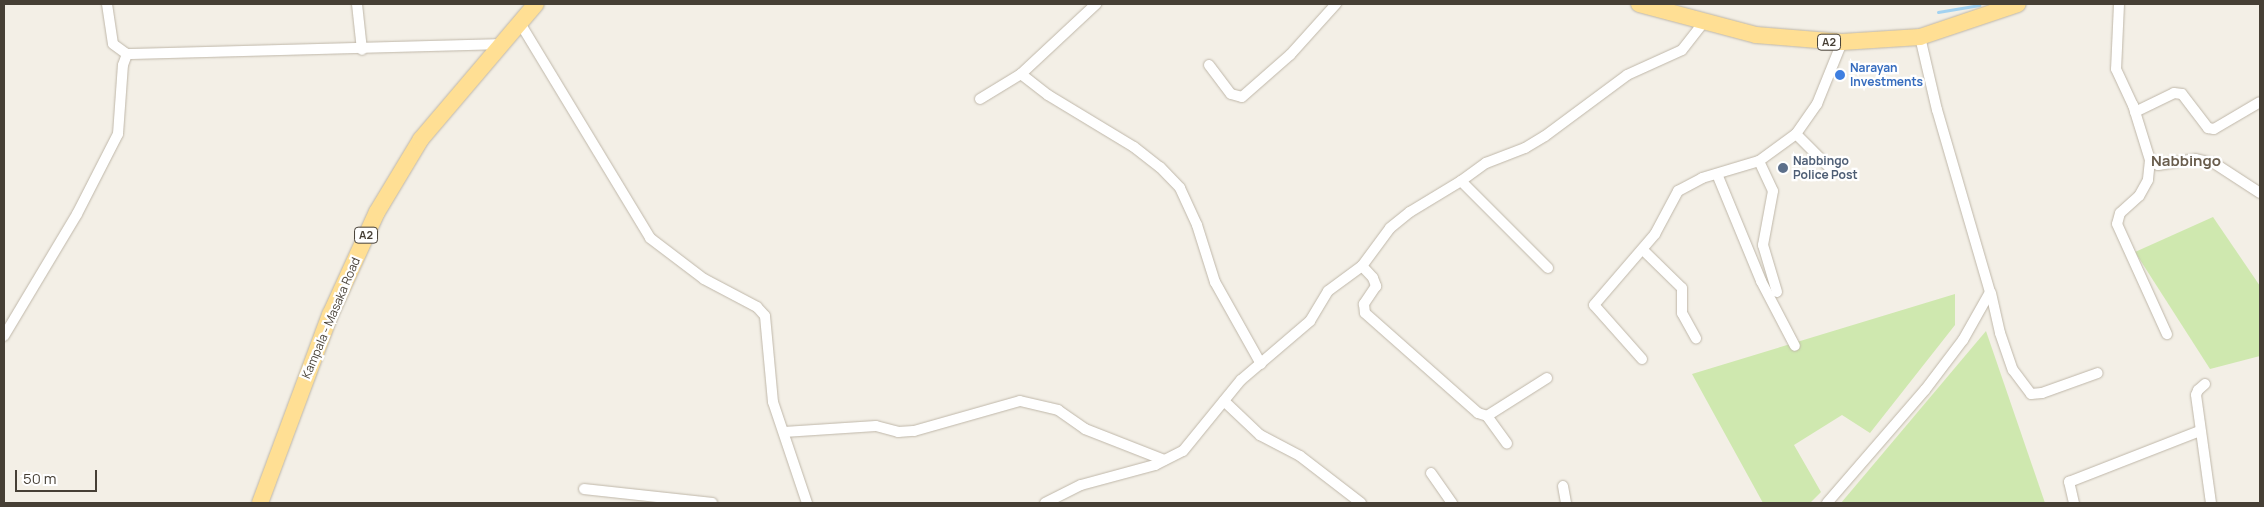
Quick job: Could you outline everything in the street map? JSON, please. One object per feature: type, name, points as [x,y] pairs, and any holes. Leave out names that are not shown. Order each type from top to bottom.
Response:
[{"type":"main road","name":"Kampala - Masaka Road","points":[[260,503],[330,315],[377,212],[422,139],[500,44],[536,4]]},
{"type":"main road","name":"A2","points":[[1639,4],[1703,23],[1791,40],[1842,42],[1920,37],[2018,4]]},
{"type":"street","points":[[107,4],[109,32],[113,44],[127,54],[362,50],[500,44]]},
{"type":"street","points":[[358,4],[362,50]]},
{"type":"street","points":[[980,99],[1021,74],[1096,4]]},
{"type":"street","points":[[1209,65],[1231,94],[1242,97],[1290,56],[1336,4]]},
{"type":"street","points":[[2119,4],[2116,70],[2135,112],[2150,160],[2148,180],[2139,196],[2120,213],[2117,224],[2167,334]]},
{"type":"street","points":[[520,23],[650,238],[704,279],[751,304],[765,316],[773,402],[806,503]]},
{"type":"street","points":[[1045,503],[1081,485],[1164,460],[1183,451],[1242,380],[1310,321],[1337,282],[1362,266],[1390,228],[1410,212],[1461,182],[1486,163],[1525,148],[1545,136],[1627,75],[1682,50],[1703,23]]},
{"type":"street","points":[[1920,37],[1937,110],[1990,292],[2000,333],[2013,370],[2031,394],[2042,393],[2098,373]]},
{"type":"street","points":[[1642,359],[1594,305],[1656,234],[1678,191],[1702,178],[1759,161],[1796,134],[1817,104],[1842,42]]},
{"type":"street","points":[[4,336],[77,214],[118,134],[122,65],[127,54]]},
{"type":"street","points":[[1021,74],[1048,95],[1134,147],[1160,167],[1180,188],[1196,225],[1215,282],[1261,364]]},
{"type":"street","points":[[2135,112],[2174,93],[2182,94],[2208,128],[2214,130],[2260,102]]},
{"type":"street","points":[[1796,134],[1834,172]]},
{"type":"street","points":[[2150,160],[2158,165],[2196,159],[2214,163],[2260,193]]},
{"type":"street","points":[[1759,161],[1773,191],[1763,245],[1777,292]]},
{"type":"street","points":[[1717,174],[1761,281],[1795,346]]},
{"type":"street","points":[[1461,182],[1548,268]]},
{"type":"street","points":[[1643,250],[1682,288],[1682,313],[1696,338]]},
{"type":"street","points":[[1362,266],[1373,278],[1376,286],[1364,304],[1365,313],[1469,406],[1487,416],[1507,444]]},
{"type":"street","points":[[1827,503],[1925,390],[1964,340],[1990,292]]},
{"type":"street","points":[[1487,416],[1547,378]]},
{"type":"street","points":[[2206,384],[2196,395],[2211,503]]},
{"type":"street","points":[[784,432],[876,426],[898,432],[914,431],[1020,401],[1058,410],[1085,429],[1164,460]]},
{"type":"street","points":[[1224,401],[1260,434],[1308,461],[1361,503]]},
{"type":"street","points":[[2074,503],[2069,482],[2200,431]]},
{"type":"street","points":[[1431,473],[1452,503]]},
{"type":"street","points":[[1563,486],[1566,503]]},
{"type":"street","points":[[584,490],[712,503]]},
{"type":"green space","points":[[2213,217],[2260,286],[2260,356],[2210,369],[2135,252]]},
{"type":"green space","points":[[1955,294],[1955,325],[1870,433],[1842,415],[1794,445],[1821,492],[1810,503],[1763,503],[1692,374]]},
{"type":"green space","points":[[1986,331],[2045,503],[1841,503]]},
{"type":"waterway","points":[[1938,12],[1979,5]]},
{"type":"place","name":"Narayan Investments","points":[[1840,75]]},
{"type":"place","name":"Nabbingo Police Post","points":[[1783,168]]},
{"type":"district","name":"Nabbingo","points":[[2186,161]]}]
